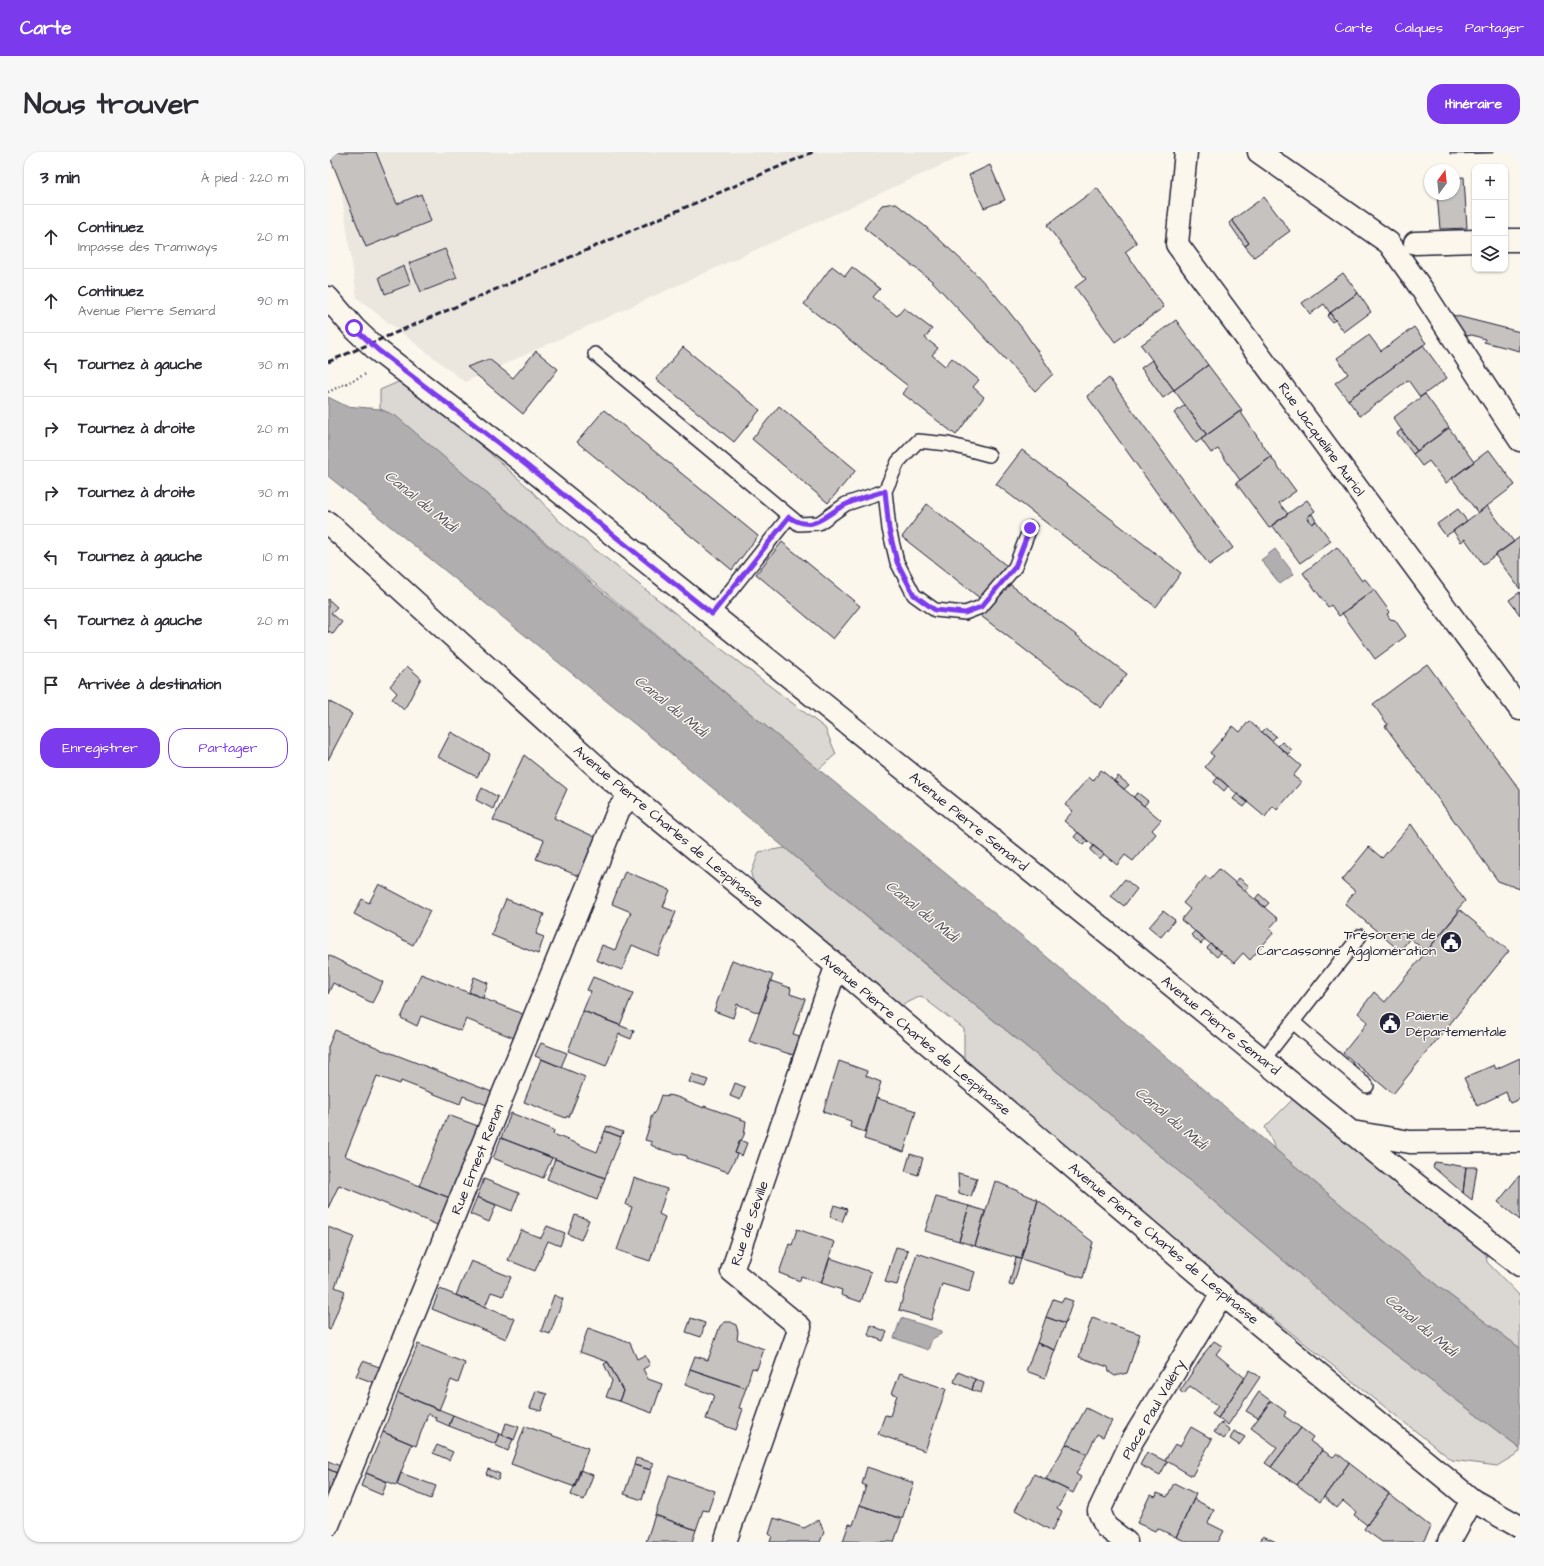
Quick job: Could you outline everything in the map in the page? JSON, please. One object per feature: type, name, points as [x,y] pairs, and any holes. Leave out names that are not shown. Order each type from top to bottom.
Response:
[{"type":"street","name":"Rue Jacqueline Auriol","points":[[1186,152],[1177,244],[1520,709]]},
{"type":"street","points":[[1259,152],[1389,243],[1423,291],[1520,440]]},
{"type":"street","points":[[1508,240],[1520,240]]},
{"type":"street","points":[[1415,243],[1472,241]]},
{"type":"street","name":"Avenue Pierre Semard","points":[[328,298],[354,328],[378,350],[515,456],[1263,1060],[1350,1132],[1520,1265]]},
{"type":"street","name":"Avenue Pierre Charles de Lespinasse","points":[[328,523],[631,796],[836,967],[1222,1294],[1472,1500],[1520,1527]]},
{"type":"street","name":"Rue Ernest Renan","points":[[328,1525],[619,809],[631,796]]},
{"type":"street","name":"Rue de Séville","points":[[725,1542],[800,1327],[732,1271],[836,967]]},
{"type":"street","points":[[1350,1132],[1410,1142],[1520,1141]]},
{"type":"street","name":"Place Paul Valéry","points":[[1126,1542],[1106,1527],[1099,1511],[1132,1441],[1222,1294]]},
{"type":"street","points":[[1450,1542],[1472,1500]]},
{"type":"lane","points":[[595,354],[799,524],[819,523],[846,504],[885,491]]},
{"type":"lane","points":[[989,455],[948,444],[918,441],[898,462],[885,491],[889,529],[897,562],[914,595],[935,610],[965,613],[981,607],[1015,567],[1030,528]]},
{"type":"lane","points":[[712,614],[789,517]]},
{"type":"lane","points":[[1263,1060],[1360,936]]},
{"type":"lane","points":[[1292,1022],[1367,1086]]},
{"type":"path","points":[[328,392],[372,371]]},
{"type":"shaded area","points":[[330,152],[971,152],[465,382],[357,298],[340,182]]},
{"type":"shaded area","points":[[403,380],[447,415],[531,490],[558,520],[690,625],[825,728],[836,754],[818,770],[393,415],[380,409],[380,390]]},
{"type":"shaded area","points":[[785,848],[929,968],[1144,1142],[1378,1341],[1520,1448],[1520,1452],[1497,1466],[1452,1460],[1174,1240],[964,1065],[964,1029],[921,996],[899,1007],[756,891],[751,874],[759,852]]},
{"type":"shaded area","points":[[1295,1097],[1483,1228],[1487,1262],[1520,1296],[1520,1348],[1439,1287],[1276,1150],[1265,1127]]},
{"type":"water","name":"Canal du Midi","points":[[328,397],[346,406],[380,409],[396,416],[596,587],[1022,936],[1439,1287],[1520,1348],[1520,1448],[1378,1341],[1144,1142],[960,993],[668,751],[328,476]]},
{"type":"water","points":[[1275,549],[1294,574],[1280,584],[1261,560]]},
{"type":"water","points":[[901,1318],[942,1331],[941,1334],[932,1339],[928,1350],[894,1338]]},
{"type":"building","points":[[328,152],[376,152],[397,204],[421,194],[431,221],[366,247]]},
{"type":"building","points":[[1450,152],[1493,152],[1493,153],[1450,154]]},
{"type":"building","points":[[990,165],[1005,200],[984,208],[969,175]]},
{"type":"building","points":[[1460,177],[1464,177],[1467,228],[1440,229],[1438,200],[1460,200]]},
{"type":"building","points":[[1097,188],[1137,243],[1125,252],[1164,307],[1115,342],[1075,287],[1086,279],[1047,225]]},
{"type":"building","points":[[1264,197],[1290,231],[1254,257],[1245,246],[1249,243],[1232,220]]},
{"type":"building","points":[[895,203],[926,227],[970,268],[993,292],[1022,328],[1053,374],[1035,391],[932,281],[864,228],[882,205]]},
{"type":"building","points":[[1232,220],[1249,243],[1245,246],[1229,223]]},
{"type":"building","points":[[445,249],[457,278],[421,292],[409,263]]},
{"type":"building","points":[[404,266],[411,284],[385,294],[379,277]]},
{"type":"building","points":[[832,266],[845,276],[852,267],[880,289],[873,297],[897,316],[904,308],[932,329],[925,338],[938,348],[932,355],[945,366],[952,358],[979,380],[973,387],[984,397],[956,435],[903,394],[908,386],[804,304]]},
{"type":"building","points":[[1343,273],[1358,293],[1330,313],[1324,304],[1310,314],[1302,303]]},
{"type":"building","points":[[1358,293],[1371,312],[1344,332],[1330,313]]},
{"type":"building","points":[[1330,313],[1335,320],[1332,322],[1327,316]]},
{"type":"building","points":[[1445,313],[1520,332],[1520,351],[1484,342],[1485,339],[1472,335],[1460,337]]},
{"type":"building","points":[[1176,320],[1208,365],[1174,390],[1141,345]]},
{"type":"building","points":[[1414,327],[1426,343],[1348,400],[1335,383],[1348,374],[1337,358],[1369,335],[1381,351]]},
{"type":"building","points":[[1423,345],[1447,378],[1420,397],[1408,380],[1360,416],[1348,400]]},
{"type":"building","points":[[683,347],[760,410],[734,442],[656,379]]},
{"type":"building","points":[[536,351],[558,369],[523,414],[467,367],[489,359],[513,378]]},
{"type":"building","points":[[1152,360],[1174,390],[1163,398],[1141,368]]},
{"type":"building","points":[[1208,365],[1242,410],[1207,435],[1174,390]]},
{"type":"building","points":[[1109,378],[1233,548],[1209,565],[1087,396]]},
{"type":"building","points":[[1425,394],[1449,427],[1417,451],[1393,418]]},
{"type":"building","points":[[1185,405],[1207,435],[1196,443],[1174,413]]},
{"type":"building","points":[[779,406],[856,470],[828,503],[752,439]]},
{"type":"building","points":[[604,410],[758,536],[732,570],[577,442]]},
{"type":"building","points":[[1240,411],[1271,457],[1240,480],[1218,449],[1211,453],[1201,439]]},
{"type":"building","points":[[1449,428],[1474,462],[1446,483],[1429,461],[1422,466],[1413,454]]},
{"type":"building","points":[[1401,430],[1417,451],[1413,454],[1397,433]]},
{"type":"building","points":[[1022,450],[1181,573],[1156,607],[996,484]]},
{"type":"building","points":[[1489,450],[1515,485],[1478,513],[1452,478]]},
{"type":"building","points":[[1271,457],[1296,491],[1279,503],[1288,514],[1269,528],[1236,483]]},
{"type":"building","points":[[1307,500],[1315,511],[1307,517],[1312,524],[1316,521],[1331,541],[1300,563],[1272,525]]},
{"type":"building","points":[[927,504],[1007,566],[981,599],[902,537]]},
{"type":"building","points":[[1487,506],[1514,542],[1483,564],[1465,539],[1461,542],[1453,531]]},
{"type":"building","points":[[1458,509],[1467,521],[1446,536],[1437,524]]},
{"type":"building","points":[[1312,514],[1316,521],[1312,524],[1307,517]]},
{"type":"building","points":[[1520,537],[1520,589],[1495,555]]},
{"type":"building","points":[[782,542],[860,606],[833,639],[756,574]]},
{"type":"building","points":[[1337,547],[1362,581],[1365,579],[1374,590],[1339,616],[1331,605],[1328,607],[1303,573]]},
{"type":"building","points":[[1007,582],[1127,674],[1101,708],[981,616]]},
{"type":"building","points":[[1374,590],[1390,612],[1387,614],[1390,619],[1395,620],[1406,636],[1375,659],[1342,613]]},
{"type":"building","points":[[1520,592],[1520,615],[1509,600]]},
{"type":"building","points":[[328,599],[337,607],[331,613],[342,622],[333,634],[329,631],[328,633]]},
{"type":"building","points":[[1427,664],[1520,790],[1520,889],[1498,881],[1385,726],[1388,725],[1373,704]]},
{"type":"building","points":[[407,666],[421,678],[404,710],[392,699],[397,693],[390,686]]},
{"type":"building","points":[[328,701],[352,714],[328,760]]},
{"type":"building","points":[[1249,721],[1301,766],[1293,776],[1301,782],[1277,810],[1273,806],[1265,817],[1205,767],[1214,756],[1210,753],[1233,726],[1240,732]]},
{"type":"building","points":[[1266,728],[1276,736],[1272,741],[1262,732]]},
{"type":"building","points":[[451,732],[490,754],[477,777],[438,757]]},
{"type":"building","points":[[1282,742],[1292,750],[1288,754],[1278,746]]},
{"type":"building","points":[[524,755],[567,789],[554,818],[595,837],[579,876],[536,859],[544,840],[493,820]]},
{"type":"building","points":[[1101,770],[1161,820],[1152,830],[1156,834],[1133,861],[1125,855],[1117,865],[1064,821],[1073,811],[1065,805],[1089,777],[1093,781]]},
{"type":"building","points":[[1118,776],[1129,785],[1124,789],[1114,781]]},
{"type":"building","points":[[1218,777],[1228,786],[1224,791],[1214,782]]},
{"type":"building","points":[[482,788],[498,797],[493,809],[476,800]]},
{"type":"building","points":[[1138,793],[1148,801],[1144,806],[1133,797]]},
{"type":"building","points":[[1237,794],[1248,802],[1244,807],[1233,799]]},
{"type":"building","points":[[1411,824],[1465,901],[1457,910],[1459,912],[1426,952],[1410,938],[1400,951],[1345,904],[1355,891],[1342,880],[1369,847],[1382,858]]},
{"type":"building","points":[[1078,832],[1088,841],[1084,845],[1074,837]]},
{"type":"building","points":[[1093,846],[1104,854],[1100,859],[1090,850]]},
{"type":"building","points":[[1219,869],[1278,919],[1269,929],[1274,932],[1250,960],[1243,953],[1234,963],[1181,920],[1190,909],[1183,903],[1206,876],[1210,879]]},
{"type":"building","points":[[625,871],[670,890],[663,907],[676,912],[658,956],[632,945],[622,970],[596,960],[602,945],[615,950],[631,912],[612,904]]},
{"type":"building","points":[[1239,878],[1249,886],[1245,891],[1235,883]]},
{"type":"building","points":[[1125,879],[1137,889],[1124,906],[1111,896]]},
{"type":"building","points":[[379,884],[430,911],[413,945],[354,914],[362,899],[369,903]]},
{"type":"building","points":[[1259,894],[1269,903],[1265,907],[1255,899]]},
{"type":"building","points":[[506,899],[544,914],[536,934],[544,937],[538,954],[491,935]]},
{"type":"building","points":[[1460,910],[1509,951],[1393,1094],[1343,1053],[1368,1022],[1358,1013],[1374,992],[1385,1002]]},
{"type":"building","points":[[1163,911],[1175,920],[1161,937],[1149,927]]},
{"type":"building","points":[[1195,931],[1205,939],[1201,944],[1191,935]]},
{"type":"building","points":[[1211,944],[1221,952],[1217,957],[1207,948]]},
{"type":"building","points":[[328,955],[383,982],[372,1003],[333,983],[328,994]]},
{"type":"building","points":[[732,960],[773,975],[759,1013],[737,1004],[733,1018],[714,1011]]},
{"type":"building","points":[[421,974],[523,1014],[514,1038],[466,1019],[461,1031],[421,1016],[417,1026],[401,1018]]},
{"type":"building","points":[[474,977],[488,983],[483,998],[469,992]]},
{"type":"building","points":[[593,977],[633,993],[620,1025],[583,1011],[591,991],[587,990]]},
{"type":"building","points":[[771,981],[791,988],[790,994],[805,999],[793,1034],[800,1036],[793,1055],[749,1041]]},
{"type":"building","points":[[583,1011],[634,1031],[631,1039],[619,1034],[606,1066],[568,1051]]},
{"type":"building","points":[[335,1030],[381,1050],[492,1092],[487,1105],[463,1096],[460,1104],[401,1081],[400,1084],[377,1076],[345,1156],[450,1198],[440,1226],[339,1185],[328,1208],[328,1047]]},
{"type":"building","points":[[541,1043],[567,1053],[561,1067],[535,1056]]},
{"type":"building","points":[[1520,1058],[1520,1099],[1510,1103],[1506,1092],[1477,1106],[1464,1078],[1494,1065],[1496,1069]]},
{"type":"building","points":[[541,1059],[585,1077],[569,1117],[567,1116],[566,1118],[524,1102]]},
{"type":"building","points":[[839,1061],[867,1071],[866,1076],[881,1082],[865,1132],[850,1127],[851,1121],[823,1112]]},
{"type":"building","points":[[692,1074],[708,1080],[705,1087],[689,1082]]},
{"type":"building","points":[[735,1083],[745,1087],[740,1100],[730,1096]]},
{"type":"building","points":[[661,1095],[667,1097],[668,1095],[677,1097],[704,1108],[704,1106],[746,1121],[744,1135],[741,1141],[740,1140],[735,1153],[737,1154],[728,1172],[687,1158],[687,1156],[659,1149],[651,1145],[652,1142],[645,1140],[651,1117],[656,1110]]},
{"type":"building","points":[[876,1098],[916,1111],[904,1152],[864,1139]]},
{"type":"building","points":[[511,1113],[554,1130],[553,1134],[597,1152],[605,1131],[621,1137],[605,1178],[501,1138]]},
{"type":"building","points":[[448,1115],[478,1126],[450,1198],[419,1186]]},
{"type":"building","points":[[607,1126],[623,1132],[621,1137],[605,1131]]},
{"type":"building","points":[[501,1138],[552,1158],[543,1178],[493,1158]]},
{"type":"building","points":[[740,1140],[747,1143],[742,1156],[735,1153]]},
{"type":"building","points":[[910,1154],[923,1158],[918,1175],[905,1171]]},
{"type":"building","points":[[555,1159],[605,1178],[597,1200],[547,1179]]},
{"type":"building","points":[[1435,1162],[1466,1167],[1463,1193],[1433,1167]]},
{"type":"building","points":[[1466,1167],[1477,1167],[1472,1200],[1463,1193]]},
{"type":"building","points":[[958,1173],[977,1178],[971,1197],[959,1193]]},
{"type":"building","points":[[1520,1176],[1520,1220],[1498,1202]]},
{"type":"building","points":[[634,1178],[667,1189],[659,1214],[665,1217],[650,1261],[617,1250],[632,1207],[626,1205]]},
{"type":"building","points":[[484,1179],[519,1193],[512,1211],[477,1197]]},
{"type":"building","points":[[995,1181],[1038,1200],[1021,1259],[975,1246]]},
{"type":"building","points":[[477,1197],[496,1205],[489,1222],[470,1214]]},
{"type":"building","points":[[936,1197],[969,1206],[959,1241],[925,1231]]},
{"type":"building","points":[[1038,1200],[1093,1242],[1083,1278],[1021,1259]]},
{"type":"building","points":[[834,1205],[847,1209],[842,1222],[830,1217]]},
{"type":"building","points":[[969,1206],[985,1211],[975,1246],[959,1241]]},
{"type":"building","points":[[575,1215],[589,1220],[581,1240],[568,1234]]},
{"type":"building","points":[[547,1226],[565,1233],[560,1246],[548,1241],[535,1271],[508,1260],[521,1230],[541,1238]]},
{"type":"building","points":[[328,1227],[354,1237],[335,1287],[345,1291],[330,1330],[328,1329]]},
{"type":"building","points":[[797,1229],[835,1242],[821,1283],[801,1276],[800,1281],[779,1273],[789,1244],[792,1245]]},
{"type":"building","points":[[896,1247],[908,1250],[897,1285],[885,1282]]},
{"type":"building","points":[[917,1253],[975,1272],[969,1292],[942,1284],[931,1320],[899,1310]]},
{"type":"building","points":[[830,1258],[871,1272],[861,1302],[841,1295],[842,1290],[821,1283]]},
{"type":"building","points":[[1016,1258],[1021,1259],[1013,1286],[1009,1285]]},
{"type":"building","points":[[471,1261],[511,1277],[503,1296],[491,1292],[485,1307],[456,1295]]},
{"type":"building","points":[[440,1289],[515,1319],[506,1339],[432,1309]]},
{"type":"building","points":[[554,1295],[563,1299],[550,1334],[541,1331]]},
{"type":"building","points":[[1064,1298],[1073,1301],[1065,1324],[1046,1317],[1053,1299],[1062,1302]]},
{"type":"building","points":[[1046,1317],[1065,1324],[1055,1350],[1037,1343]]},
{"type":"building","points":[[691,1318],[705,1323],[701,1337],[686,1332]]},
{"type":"building","points":[[1092,1318],[1140,1334],[1127,1373],[1115,1376],[1109,1372],[1108,1367],[1079,1357]]},
{"type":"building","points":[[725,1322],[731,1322],[736,1325],[738,1332],[737,1339],[764,1349],[757,1369],[752,1368],[746,1388],[690,1369],[695,1356],[708,1360],[720,1326]]},
{"type":"building","points":[[871,1325],[887,1332],[883,1341],[868,1335]]},
{"type":"building","points":[[588,1328],[630,1343],[637,1359],[645,1355],[650,1365],[643,1369],[648,1379],[662,1384],[652,1413],[619,1401],[623,1391],[608,1362],[580,1352]]},
{"type":"building","points":[[1214,1341],[1222,1346],[1216,1354],[1245,1378],[1218,1418],[1212,1414],[1218,1406],[1190,1386],[1184,1394],[1180,1391]]},
{"type":"building","points":[[1037,1343],[1055,1350],[1045,1378],[1026,1371]]},
{"type":"building","points":[[418,1344],[465,1363],[458,1383],[451,1380],[439,1410],[398,1393]]},
{"type":"building","points":[[363,1361],[382,1368],[375,1383],[356,1376]]},
{"type":"building","points":[[608,1362],[623,1391],[619,1401],[606,1397],[612,1381],[604,1364]]},
{"type":"building","points":[[690,1369],[746,1388],[739,1408],[743,1409],[736,1430],[706,1419],[714,1395],[685,1385]]},
{"type":"building","points":[[1250,1370],[1260,1377],[1228,1425],[1218,1418]]},
{"type":"building","points":[[958,1372],[975,1379],[972,1390],[954,1382]]},
{"type":"building","points":[[900,1373],[946,1389],[925,1451],[878,1434],[885,1415],[890,1416],[897,1395],[892,1393]]},
{"type":"building","points":[[975,1379],[984,1383],[981,1393],[972,1390]]},
{"type":"building","points":[[536,1391],[547,1394],[541,1411],[530,1408]]},
{"type":"building","points":[[1259,1392],[1271,1401],[1258,1418],[1246,1411]]},
{"type":"building","points":[[398,1393],[453,1415],[449,1426],[435,1420],[436,1417],[428,1414],[416,1446],[383,1432]]},
{"type":"building","points":[[1271,1401],[1286,1412],[1284,1416],[1301,1428],[1271,1467],[1265,1463],[1277,1447],[1251,1428]]},
{"type":"building","points":[[1086,1408],[1112,1421],[1103,1437],[1097,1434],[1087,1454],[1066,1444]]},
{"type":"building","points":[[453,1415],[500,1434],[496,1444],[449,1426]]},
{"type":"building","points":[[506,1423],[519,1427],[514,1440],[502,1435]]},
{"type":"building","points":[[1221,1423],[1230,1430],[1224,1439],[1214,1432]]},
{"type":"building","points":[[525,1426],[588,1448],[575,1487],[511,1464]]},
{"type":"building","points":[[1191,1427],[1212,1439],[1192,1476],[1165,1460],[1175,1444],[1180,1446]]},
{"type":"building","points":[[1301,1428],[1313,1437],[1310,1441],[1322,1450],[1297,1485],[1271,1467]]},
{"type":"building","points":[[1234,1431],[1245,1437],[1239,1445],[1230,1439]]},
{"type":"building","points":[[383,1432],[412,1444],[396,1485],[366,1473]]},
{"type":"building","points":[[500,1434],[513,1439],[508,1451],[495,1445]]},
{"type":"building","points":[[1066,1444],[1087,1454],[1076,1474],[1081,1477],[1073,1493],[1046,1479]]},
{"type":"building","points":[[437,1445],[453,1452],[449,1460],[433,1453]]},
{"type":"building","points":[[1322,1450],[1333,1457],[1337,1453],[1349,1463],[1320,1502],[1297,1485]]},
{"type":"building","points":[[1147,1452],[1167,1462],[1160,1475],[1140,1465]]},
{"type":"building","points":[[636,1458],[654,1463],[651,1470],[634,1465]]},
{"type":"building","points":[[328,1461],[340,1466],[337,1473],[328,1469]]},
{"type":"building","points":[[1349,1463],[1389,1494],[1367,1525],[1354,1515],[1356,1512],[1343,1501],[1337,1508],[1324,1497]]},
{"type":"building","points":[[634,1465],[651,1470],[642,1500],[624,1494]]},
{"type":"building","points":[[867,1467],[914,1483],[902,1519],[860,1505],[866,1486],[862,1484]]},
{"type":"building","points":[[328,1469],[337,1473],[328,1496]]},
{"type":"building","points":[[488,1469],[500,1474],[498,1480],[486,1474]]},
{"type":"building","points":[[580,1470],[593,1475],[584,1500],[571,1495]]},
{"type":"building","points":[[366,1473],[387,1482],[382,1495],[361,1486]]},
{"type":"building","points":[[401,1473],[436,1486],[431,1499],[397,1485]]},
{"type":"building","points":[[1034,1474],[1068,1490],[1057,1509],[1062,1512],[1052,1531],[1015,1510]]},
{"type":"building","points":[[669,1475],[715,1491],[708,1511],[703,1510],[696,1530],[655,1515]]},
{"type":"building","points":[[1174,1483],[1196,1494],[1176,1537],[1157,1528],[1155,1531],[1137,1523],[1150,1495],[1156,1497],[1157,1493],[1167,1497]]},
{"type":"building","points":[[1389,1494],[1431,1527],[1423,1542],[1382,1542],[1364,1529]]},
{"type":"building","points":[[1194,1499],[1214,1510],[1208,1523],[1224,1531],[1218,1542],[1187,1542],[1176,1537]]},
{"type":"building","points":[[860,1505],[902,1519],[894,1542],[843,1541],[849,1524],[853,1525]]},
{"type":"building","points":[[655,1515],[696,1530],[692,1542],[646,1542]]},
{"type":"building","points":[[774,1518],[804,1528],[819,1520],[824,1532],[820,1542],[770,1542],[772,1536],[769,1534]]},
{"type":"building","points":[[1263,1536],[1276,1542],[1260,1542]]},
{"type":"railway","points":[[328,362],[813,152]]},
{"type":"place","name":"Trésorerie de Carcassonne Agglomération","points":[[1451,942]]},
{"type":"place","name":"Paierie Départementale","points":[[1390,1023]]},
{"type":"route","points":[[354,328],[378,350],[515,456],[712,614],[789,517],[799,524],[819,523],[846,504],[885,491],[889,529],[897,562],[914,595],[935,610],[965,613],[981,607],[1015,567],[1030,528]]}]
